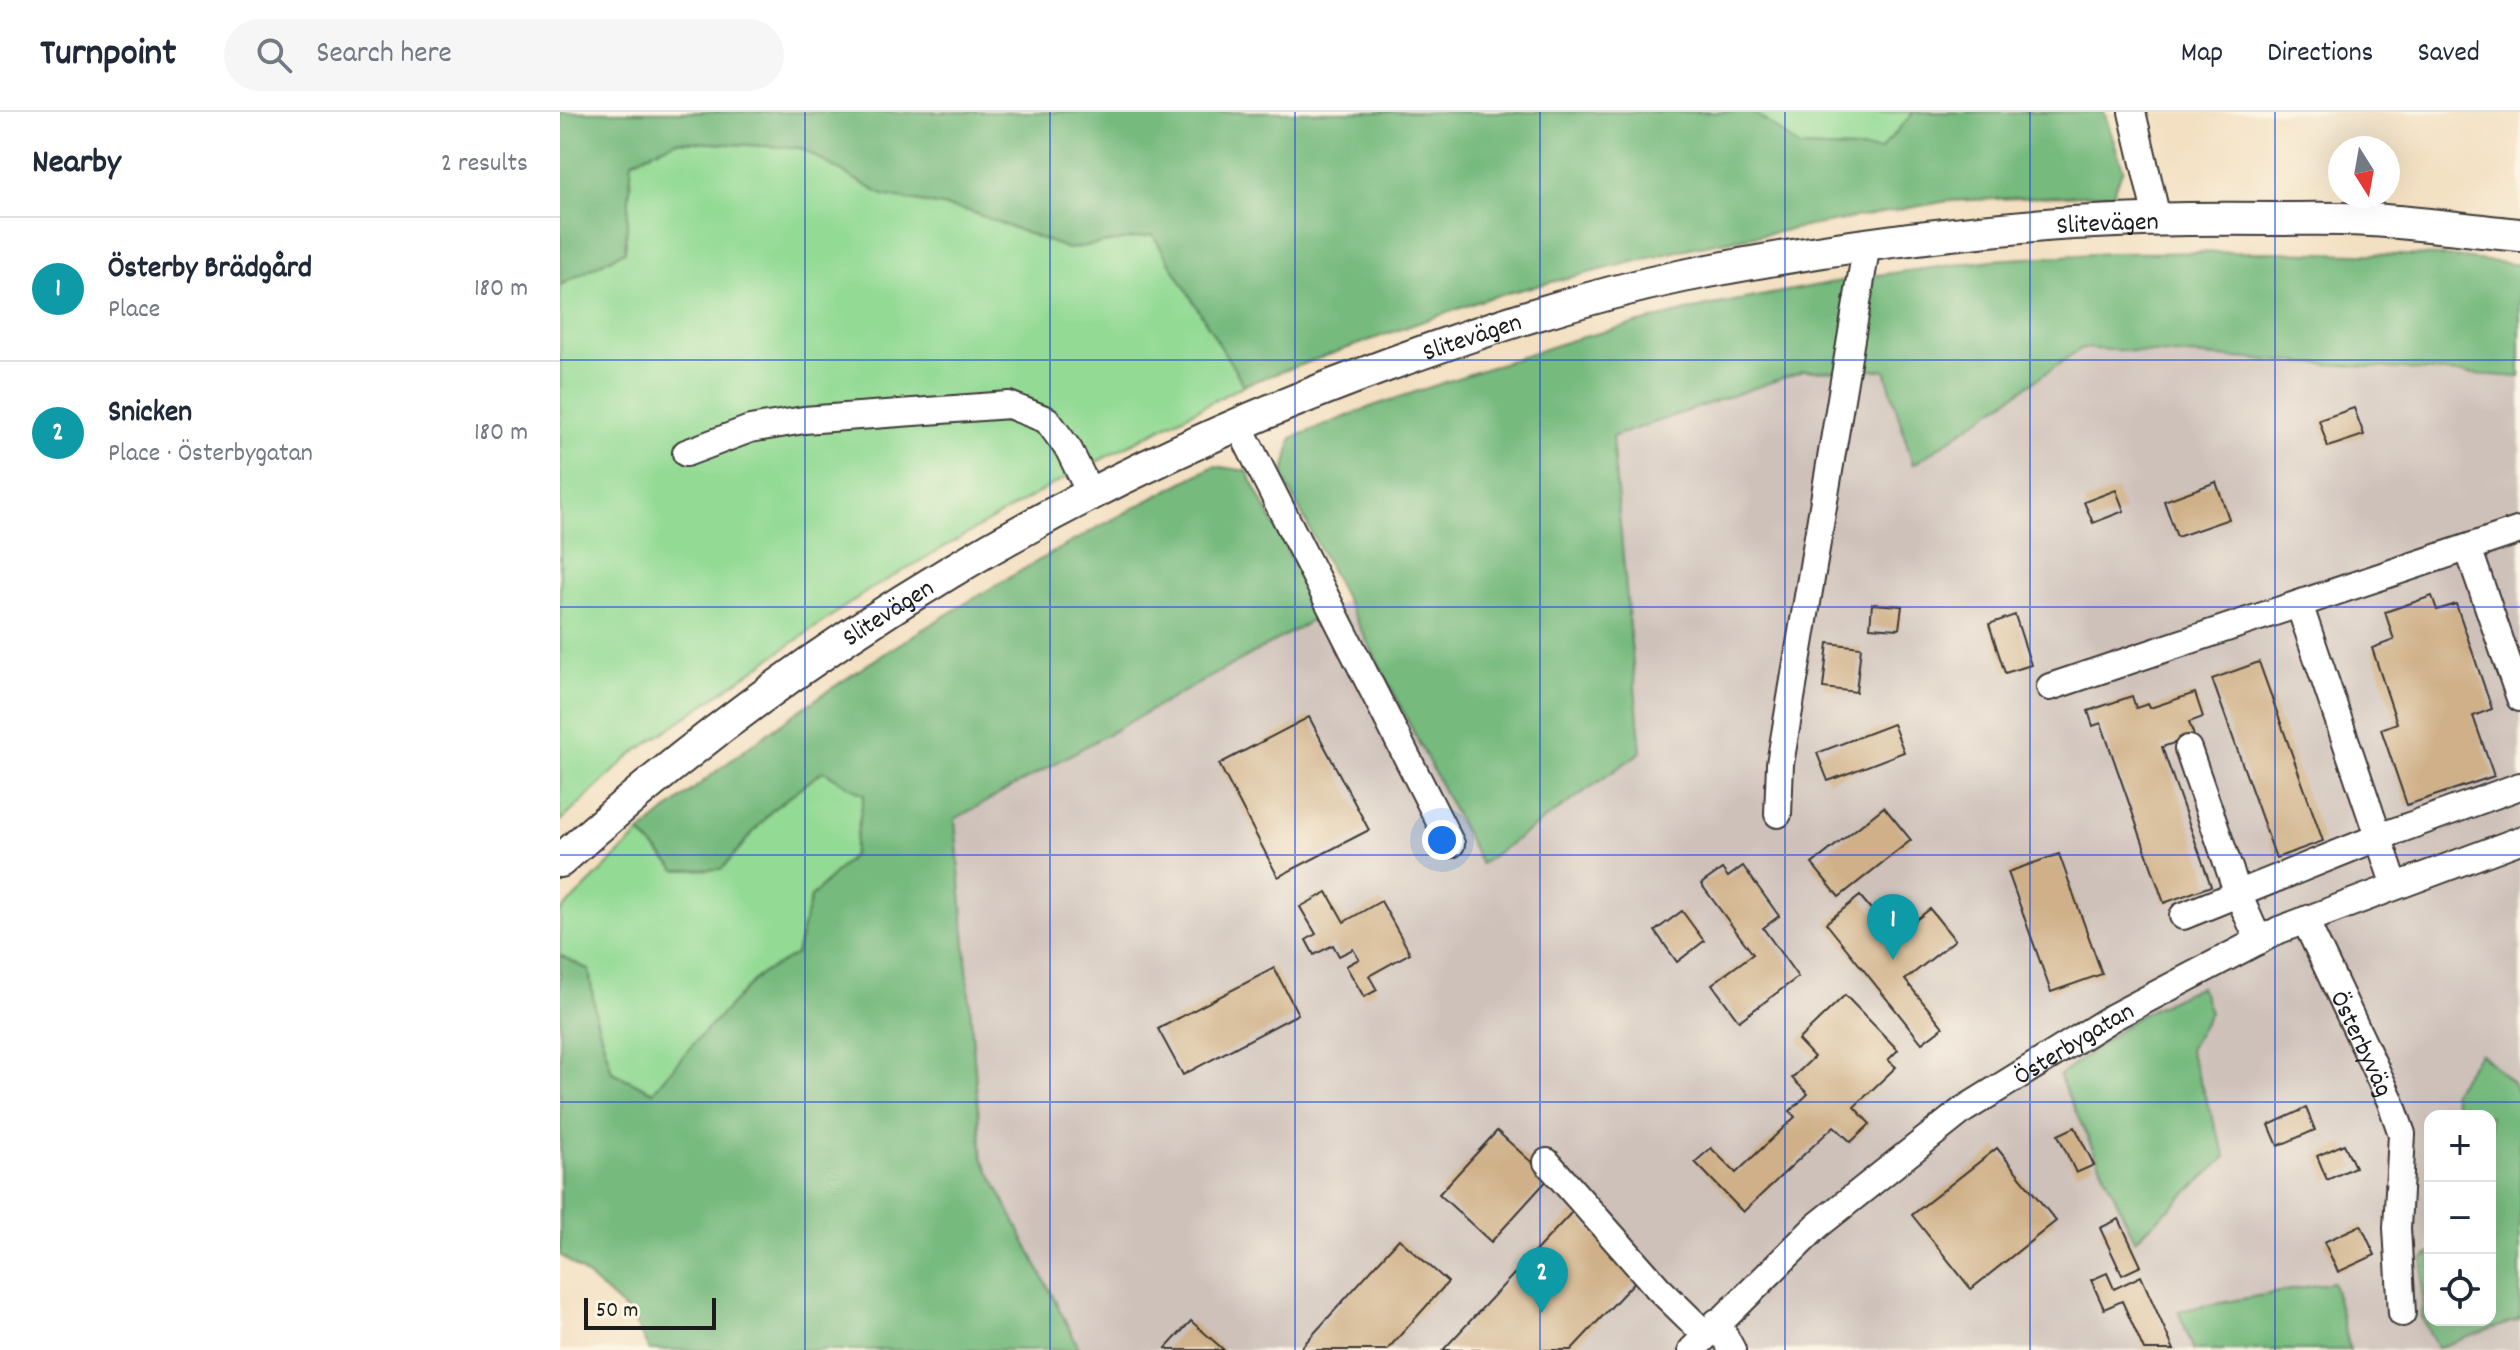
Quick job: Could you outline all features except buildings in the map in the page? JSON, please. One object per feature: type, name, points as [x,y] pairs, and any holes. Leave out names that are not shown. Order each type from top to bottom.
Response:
[{"type":"main road","name":"Slitevägen","points":[[560,861],[685,753],[783,680],[916,592],[1030,524],[1238,424],[1308,394],[1457,340],[1572,304],[1679,277],[1867,243],[1984,229],[2157,218],[2370,220],[2520,235]]},
{"type":"street","points":[[2132,112],[2157,218]]},
{"type":"street","points":[[1778,814],[1780,764],[1867,243]]},
{"type":"street","points":[[686,453],[750,429],[804,420],[1009,405],[1047,420],[1069,450],[1090,493]]},
{"type":"street","points":[[1238,424],[1451,844]]},
{"type":"street","points":[[2050,687],[2520,530]]},
{"type":"street","points":[[2468,548],[2520,698]]},
{"type":"street","points":[[2299,604],[2395,886]]},
{"type":"street","points":[[2188,749],[2238,894],[2259,941]]},
{"type":"street","points":[[2183,916],[2379,837],[2520,786]]},
{"type":"street","name":"Österbygatan","points":[[1705,1336],[1817,1226],[1963,1110],[2113,1017],[2305,920],[2520,840]]},
{"type":"street","name":"Österbyväg","points":[[2305,920],[2390,1100],[2402,1134],[2397,1228],[2402,1313]]},
{"type":"street","points":[[1547,1162],[1658,1288],[1705,1336],[1732,1350]]},
{"type":"shaded area","points":[[2082,348],[2520,377],[2520,1099],[2513,1083],[2452,1092],[2457,1110],[2424,1110],[2422,1317],[2437,1348],[2520,1319],[2520,1350],[2350,1350],[2334,1282],[2179,1312],[2194,1350],[1080,1350],[982,1157],[955,819],[1347,600],[1481,864],[1641,751],[1611,437],[1803,371],[1886,370],[1913,464]],"holes":[[[2210,1012],[2189,1050],[2226,1157],[2135,1239],[2059,1076]]]},
{"type":"green space","points":[[560,112],[1753,112],[1800,147],[1880,150],[1914,112],[2104,112],[2123,169],[2113,194],[1948,201],[1694,247],[1491,297],[1244,385],[1153,235],[1068,249],[969,211],[883,195],[800,148],[677,141],[632,161],[625,251],[560,285]]},
{"type":"green space","points":[[1753,112],[1914,112],[1881,150],[1800,147]]},
{"type":"green space","points":[[676,141],[800,148],[883,195],[969,211],[1068,249],[1153,234],[1244,385],[1054,484],[866,592],[631,755],[560,822],[560,285],[625,251],[632,161]]},
{"type":"green space","points":[[2271,252],[2445,256],[2520,265],[2520,377],[2082,348],[1913,465],[1885,370],[1803,371],[1612,437],[1641,752],[1481,864],[1283,477],[1292,438],[1373,406],[1575,339],[1707,306],[1862,277],[1992,260],[2111,253]]},
{"type":"green space","points":[[1214,466],[1247,471],[1320,616],[955,819],[982,1157],[1080,1350],[649,1350],[632,1316],[560,1255],[560,955],[589,970],[596,1018],[612,1072],[653,1092],[694,1043],[758,976],[796,954],[811,897],[853,855],[864,795],[823,771],[772,810],[722,869],[676,870],[640,833],[774,728],[916,633],[1063,547]]},
{"type":"green space","points":[[823,770],[864,795],[853,855],[811,897],[796,954],[758,976],[694,1043],[653,1092],[612,1072],[596,1017],[589,970],[560,955],[560,912],[640,833],[676,870],[722,869],[772,810]]},
{"type":"green space","points":[[2200,986],[2210,1012],[2189,1050],[2226,1157],[2135,1240],[2059,1076],[2138,1016]]},
{"type":"green space","points":[[2480,1053],[2513,1083],[2520,1099],[2520,1319],[2437,1348],[2426,1326],[2496,1326],[2496,1110],[2457,1110],[2452,1092]]},
{"type":"green space","points":[[2424,1258],[2424,1321],[2422,1317]]},
{"type":"green space","points":[[2333,1282],[2350,1350],[2194,1350],[2178,1311]]},
{"type":"place","name":"Österby Brädgård","points":[[1893,960]]},
{"type":"place","name":"Snicken","points":[[1542,1313]]}]
